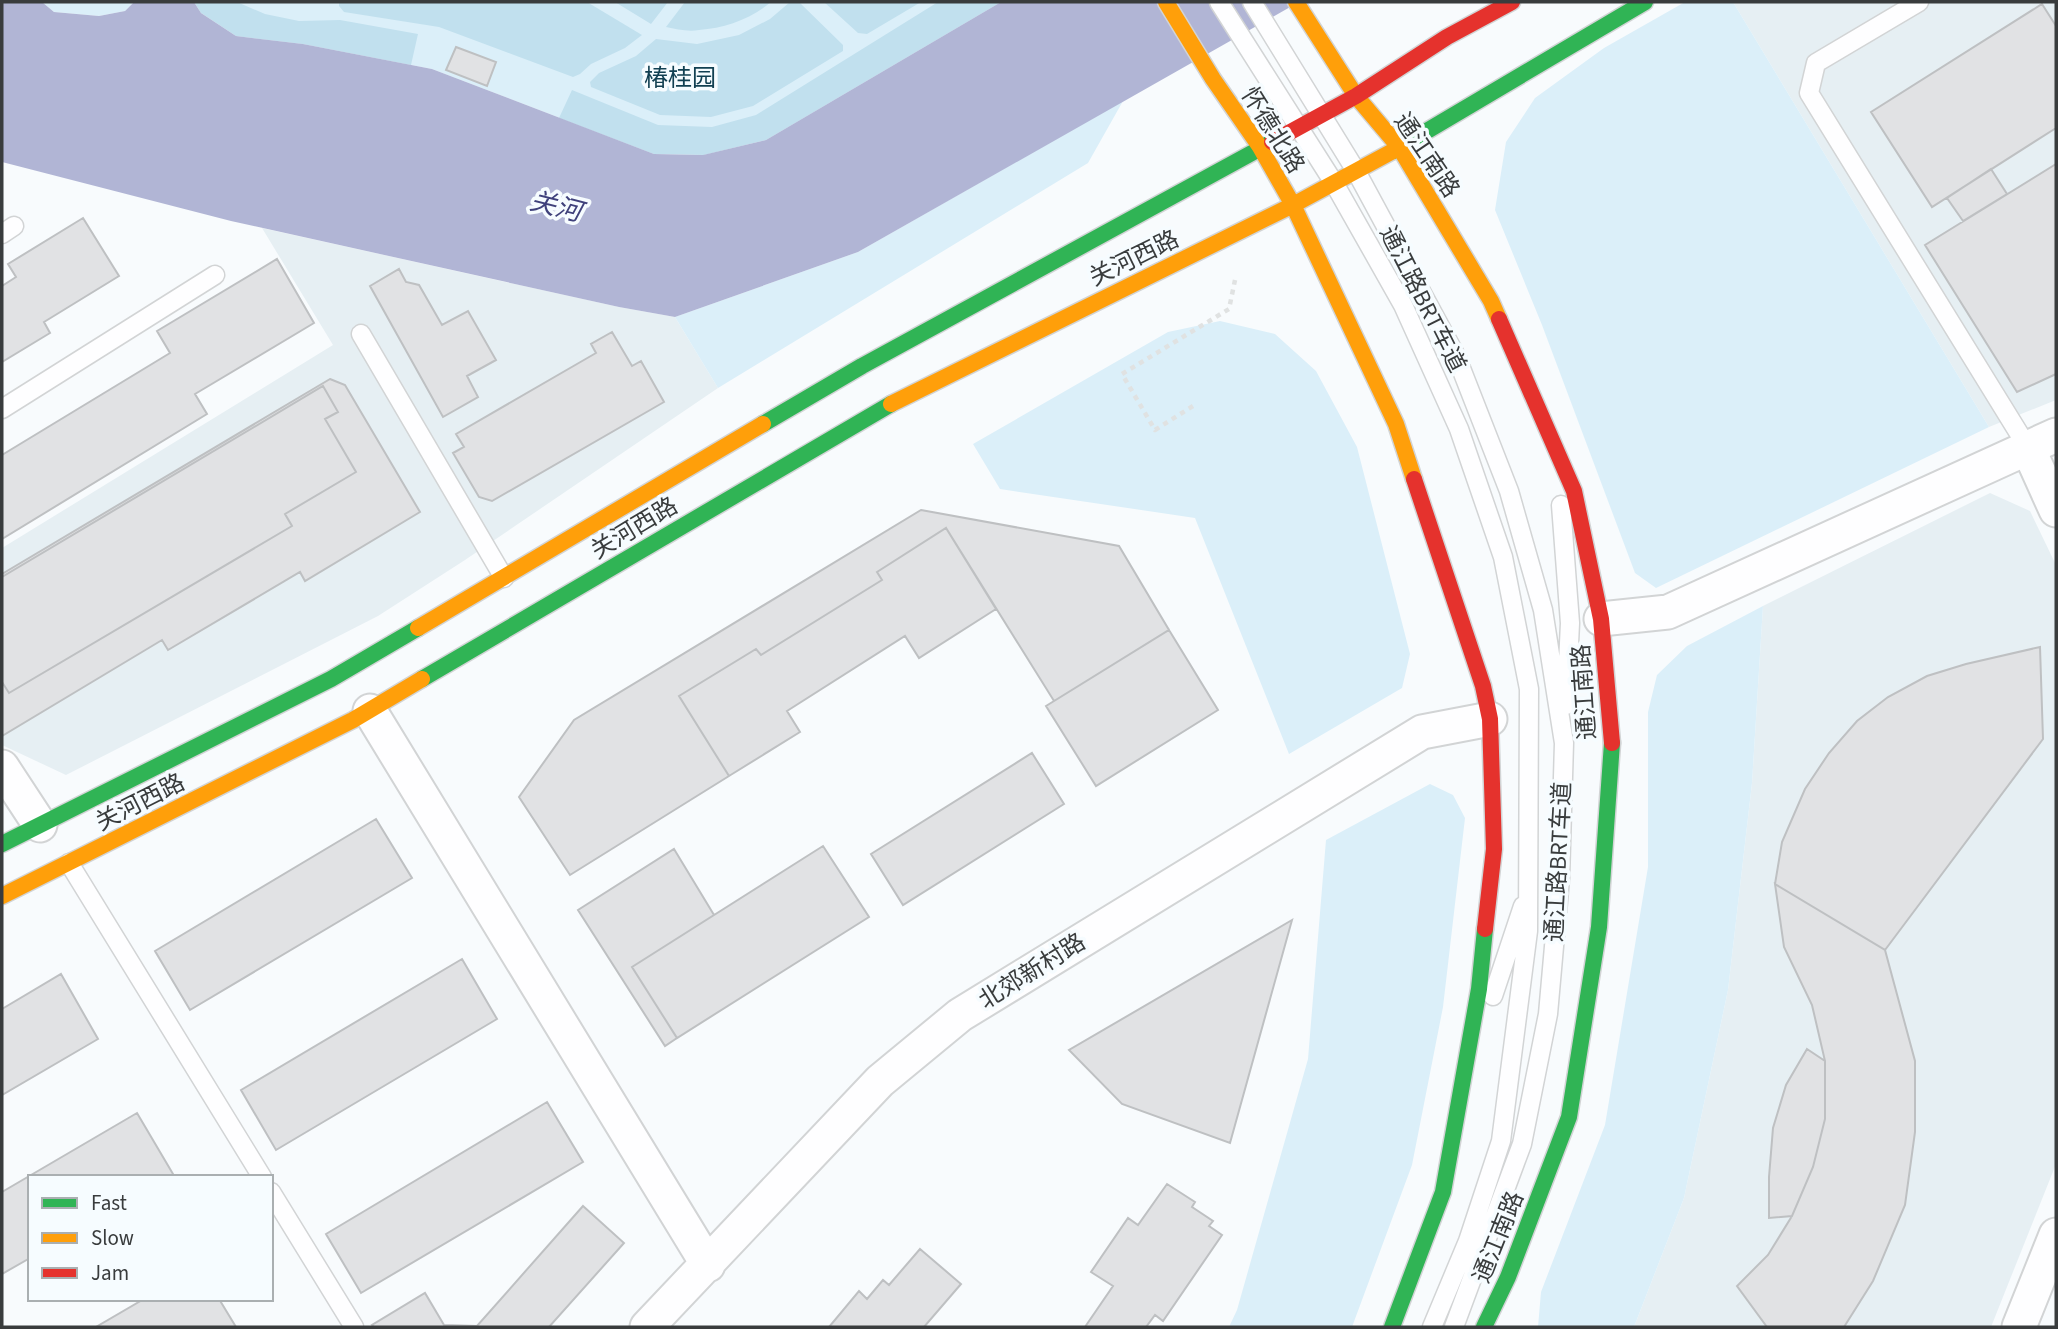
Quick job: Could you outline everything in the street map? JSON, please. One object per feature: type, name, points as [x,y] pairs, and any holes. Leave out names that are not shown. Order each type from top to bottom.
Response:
[{"type":"main road","name":"怀德北路","points":[[1166,2],[1213,79],[1260,147],[1293,205]]},
{"type":"main road","points":[[1296,2],[1356,96],[1447,37],[1512,2]]},
{"type":"main road","points":[[1356,171],[1645,2]]},
{"type":"main road","name":"关河西路","points":[[2,844],[331,679],[862,366],[1356,96]]},
{"type":"main road","name":"通江南路","points":[[1356,96],[1399,147],[1491,301],[1574,491],[1601,619],[1612,742],[1599,927],[1569,1117],[1508,1276],[1484,1327]]},
{"type":"main road","name":"关河西路","points":[[2,897],[370,711],[884,407],[1293,205],[1356,171]]},
{"type":"main road","points":[[1293,205],[1396,424],[1483,686],[1490,719],[1494,849],[1479,989],[1443,1192],[1392,1327]]},
{"type":"street","points":[[1601,619],[1668,612],[2042,441],[2056,510]]},
{"type":"street","points":[[370,711],[708,1265]]},
{"type":"street","name":"北郊新村路","points":[[647,1327],[880,1081],[960,1015],[1422,732],[1490,719]]},
{"type":"street","points":[[2,767],[40,825]]},
{"type":"street","points":[[2019,1327],[2056,1235]]},
{"type":"lane","name":"通江路BRT车道","points":[[1219,2],[1334,183],[1403,306],[1459,429],[1503,557],[1529,689],[1528,931],[1501,1142],[1468,1241],[1432,1327]]},
{"type":"lane","name":"通江路BRT车道","points":[[1252,2],[1356,171],[1457,358],[1509,491],[1543,610],[1564,743],[1560,879],[1548,1014],[1522,1144],[1454,1327]]},
{"type":"lane","points":[[1919,2],[1816,64],[1809,93],[2042,441]]},
{"type":"lane","points":[[2,409],[215,275]]},
{"type":"lane","points":[[361,334],[504,578]]},
{"type":"lane","points":[[1535,401],[1560,498],[1570,623],[1564,743]]},
{"type":"lane","points":[[69,863],[261,1175]]},
{"type":"lane","points":[[1461,1090],[1528,889]]},
{"type":"lane","points":[[1508,1276],[1515,1162]]},
{"type":"lane","points":[[273,1195],[354,1327]]},
{"type":"path","points":[[1193,406],[1155,430],[1122,374],[1229,309],[1235,280]]},
{"type":"shaded area","points":[[1733,2],[2056,2],[2056,400],[1989,427]]},
{"type":"shaded area","points":[[262,228],[675,317],[718,388],[378,616],[66,775],[2,745],[2,548],[333,345]]},
{"type":"shaded area","points":[[1990,493],[2030,511],[2056,565],[2056,1164],[1991,1327],[1634,1327],[1684,1198],[1728,990],[1752,783],[1763,606]]},
{"type":"green space","points":[[42,2],[134,2],[125,11],[99,16],[54,12]]},
{"type":"green space","name":"椿桂园","points":[[194,2],[1001,2],[766,140],[654,154],[432,69],[303,44],[236,36]]},
{"type":"green space","points":[[194,2],[237,2],[265,14],[299,21],[340,20],[418,34],[411,65],[303,44],[236,36],[201,13]]},
{"type":"green space","points":[[339,2],[587,2],[642,35],[625,48],[591,64],[573,77],[439,27],[344,12]]},
{"type":"green space","points":[[615,2],[668,2],[651,24]]},
{"type":"green space","points":[[685,2],[771,2],[746,18],[718,27],[691,31],[666,27]]},
{"type":"green space","points":[[790,2],[799,2],[843,45],[843,51],[753,106],[711,117],[660,115],[591,87],[590,82],[599,73],[636,56],[656,39],[697,44],[739,35],[770,19]]},
{"type":"green space","points":[[824,2],[921,2],[867,34],[858,33]]},
{"type":"green space","points":[[938,2],[1001,2],[766,140],[704,155],[654,154],[559,118],[572,90],[658,125],[712,127],[756,115]]},
{"type":"green space","points":[[1685,2],[1733,2],[1989,427],[1656,588],[1635,573],[1542,325],[1495,210],[1506,142],[1535,98],[1604,48]]},
{"type":"green space","points":[[1123,101],[1088,163],[718,388],[675,317],[858,252]]},
{"type":"green space","points":[[1220,321],[1275,334],[1316,371],[1357,447],[1410,654],[1402,688],[1289,754],[1195,518],[1000,489],[973,444],[1168,332]]},
{"type":"green space","points":[[1763,606],[1752,783],[1728,990],[1684,1198],[1634,1327],[1538,1327],[1541,1292],[1605,1125],[1648,867],[1648,712],[1657,675],[1687,646]]},
{"type":"green space","points":[[1430,784],[1453,795],[1465,818],[1443,1007],[1412,1165],[1352,1327],[1229,1327],[1237,1310],[1308,1059],[1326,840]]},
{"type":"water","name":"关河","points":[[2,2],[42,2],[54,12],[99,16],[125,11],[134,2],[194,2],[201,13],[236,36],[303,44],[432,69],[654,154],[703,155],[766,140],[1001,2],[1299,2],[858,252],[675,317],[231,221],[2,162]]},
{"type":"building","points":[[2042,4],[2056,26],[2056,128],[1932,207],[1871,112]]},
{"type":"building","points":[[456,47],[496,62],[487,86],[446,70]]},
{"type":"building","points":[[2056,164],[2056,374],[2017,392],[1925,245]]},
{"type":"building","points":[[1991,169],[2007,194],[1963,221],[1947,198]]},
{"type":"building","points":[[83,218],[119,276],[44,322],[50,333],[2,362],[2,286],[16,277],[8,264]]},
{"type":"building","points":[[277,259],[314,323],[195,394],[207,414],[2,539],[2,455],[170,353],[157,331]]},
{"type":"building","points":[[399,269],[406,282],[419,285],[442,325],[468,311],[496,360],[467,376],[478,397],[443,417],[370,286]]},
{"type":"building","points":[[612,332],[632,366],[641,361],[664,402],[492,501],[479,497],[453,453],[464,447],[456,434],[596,353],[591,344]]},
{"type":"building","points":[[330,379],[345,385],[420,512],[305,581],[300,572],[168,650],[162,640],[2,736],[2,574]]},
{"type":"building","points":[[323,386],[338,412],[325,419],[356,472],[285,514],[292,526],[9,693],[2,682],[2,577]]},
{"type":"building","points":[[921,510],[1119,546],[1169,630],[1054,701],[946,528],[877,572],[882,580],[761,655],[756,649],[679,696],[729,776],[570,875],[519,797],[574,720]]},
{"type":"building","points":[[946,528],[996,609],[919,658],[905,636],[787,711],[800,732],[729,776],[679,696],[756,649],[761,655],[882,580],[877,572]]},
{"type":"building","points":[[1169,630],[1218,710],[1096,786],[1046,706]]},
{"type":"building","points":[[2040,647],[2043,739],[1885,950],[1775,884],[1782,842],[1805,789],[1829,753],[1857,721],[1888,697],[1927,676]]},
{"type":"building","points":[[1032,753],[1064,804],[903,905],[871,854]]},
{"type":"building","points":[[376,819],[412,878],[190,1010],[155,951]]},
{"type":"building","points":[[823,846],[869,917],[677,1038],[632,967]]},
{"type":"building","points":[[674,849],[714,915],[632,967],[677,1038],[665,1046],[578,910]]},
{"type":"building","points":[[1775,884],[1885,950],[1915,1061],[1915,1132],[1905,1205],[1873,1281],[1844,1327],[1767,1327],[1737,1286],[1768,1255],[1792,1216],[1813,1167],[1825,1119],[1825,1061],[1812,1005],[1784,947]]},
{"type":"building","points":[[1292,920],[1230,1143],[1122,1104],[1069,1050]]},
{"type":"building","points":[[462,959],[497,1019],[276,1150],[241,1090]]},
{"type":"building","points":[[61,974],[98,1039],[2,1095],[2,1009]]},
{"type":"building","points":[[1807,1049],[1825,1061],[1825,1119],[1813,1167],[1792,1216],[1769,1218],[1773,1128],[1786,1085]]},
{"type":"building","points":[[547,1102],[583,1162],[361,1293],[326,1234]]},
{"type":"building","points":[[137,1113],[173,1174],[172,1175],[31,1175]]},
{"type":"building","points":[[28,1177],[28,1259],[2,1274],[2,1192]]},
{"type":"building","points":[[1167,1184],[1195,1202],[1192,1207],[1213,1221],[1209,1226],[1222,1235],[1163,1321],[1155,1315],[1146,1327],[1085,1327],[1113,1286],[1091,1272],[1128,1218],[1138,1225]]},
{"type":"building","points":[[583,1206],[624,1243],[549,1327],[372,1325],[425,1293],[444,1325],[477,1326]]},
{"type":"building","points":[[920,1249],[961,1284],[924,1327],[829,1327],[859,1291],[867,1299],[883,1280],[889,1285]]},
{"type":"building","points":[[141,1301],[220,1301],[236,1327],[96,1327]]},
{"type":"traffic: fast","points":[[1393,151],[1645,2]]},
{"type":"traffic: fast","points":[[763,424],[862,366],[1272,142]]},
{"type":"traffic: fast","points":[[422,679],[891,404]]},
{"type":"traffic: fast","points":[[2,844],[331,679],[418,628]]},
{"type":"traffic: fast","points":[[1484,1327],[1508,1277],[1569,1117],[1599,927],[1612,743]]},
{"type":"traffic: fast","points":[[1392,1327],[1443,1192],[1479,989],[1485,929]]},
{"type":"traffic: slow","points":[[1166,2],[1213,79],[1260,147],[1293,205],[1396,424],[1414,479]]},
{"type":"traffic: slow","points":[[1296,2],[1356,96],[1399,147],[1491,301],[1499,319]]},
{"type":"traffic: slow","points":[[891,404],[1293,205],[1393,151]]},
{"type":"traffic: slow","points":[[418,628],[763,424]]},
{"type":"traffic: slow","points":[[2,896],[353,720],[422,679]]},
{"type":"traffic: jam","points":[[1272,142],[1356,96],[1447,37],[1512,2]]},
{"type":"traffic: jam","points":[[1499,319],[1574,491],[1601,619],[1612,743]]},
{"type":"traffic: jam","points":[[1414,479],[1483,686],[1490,719],[1494,849],[1485,929]]}]
